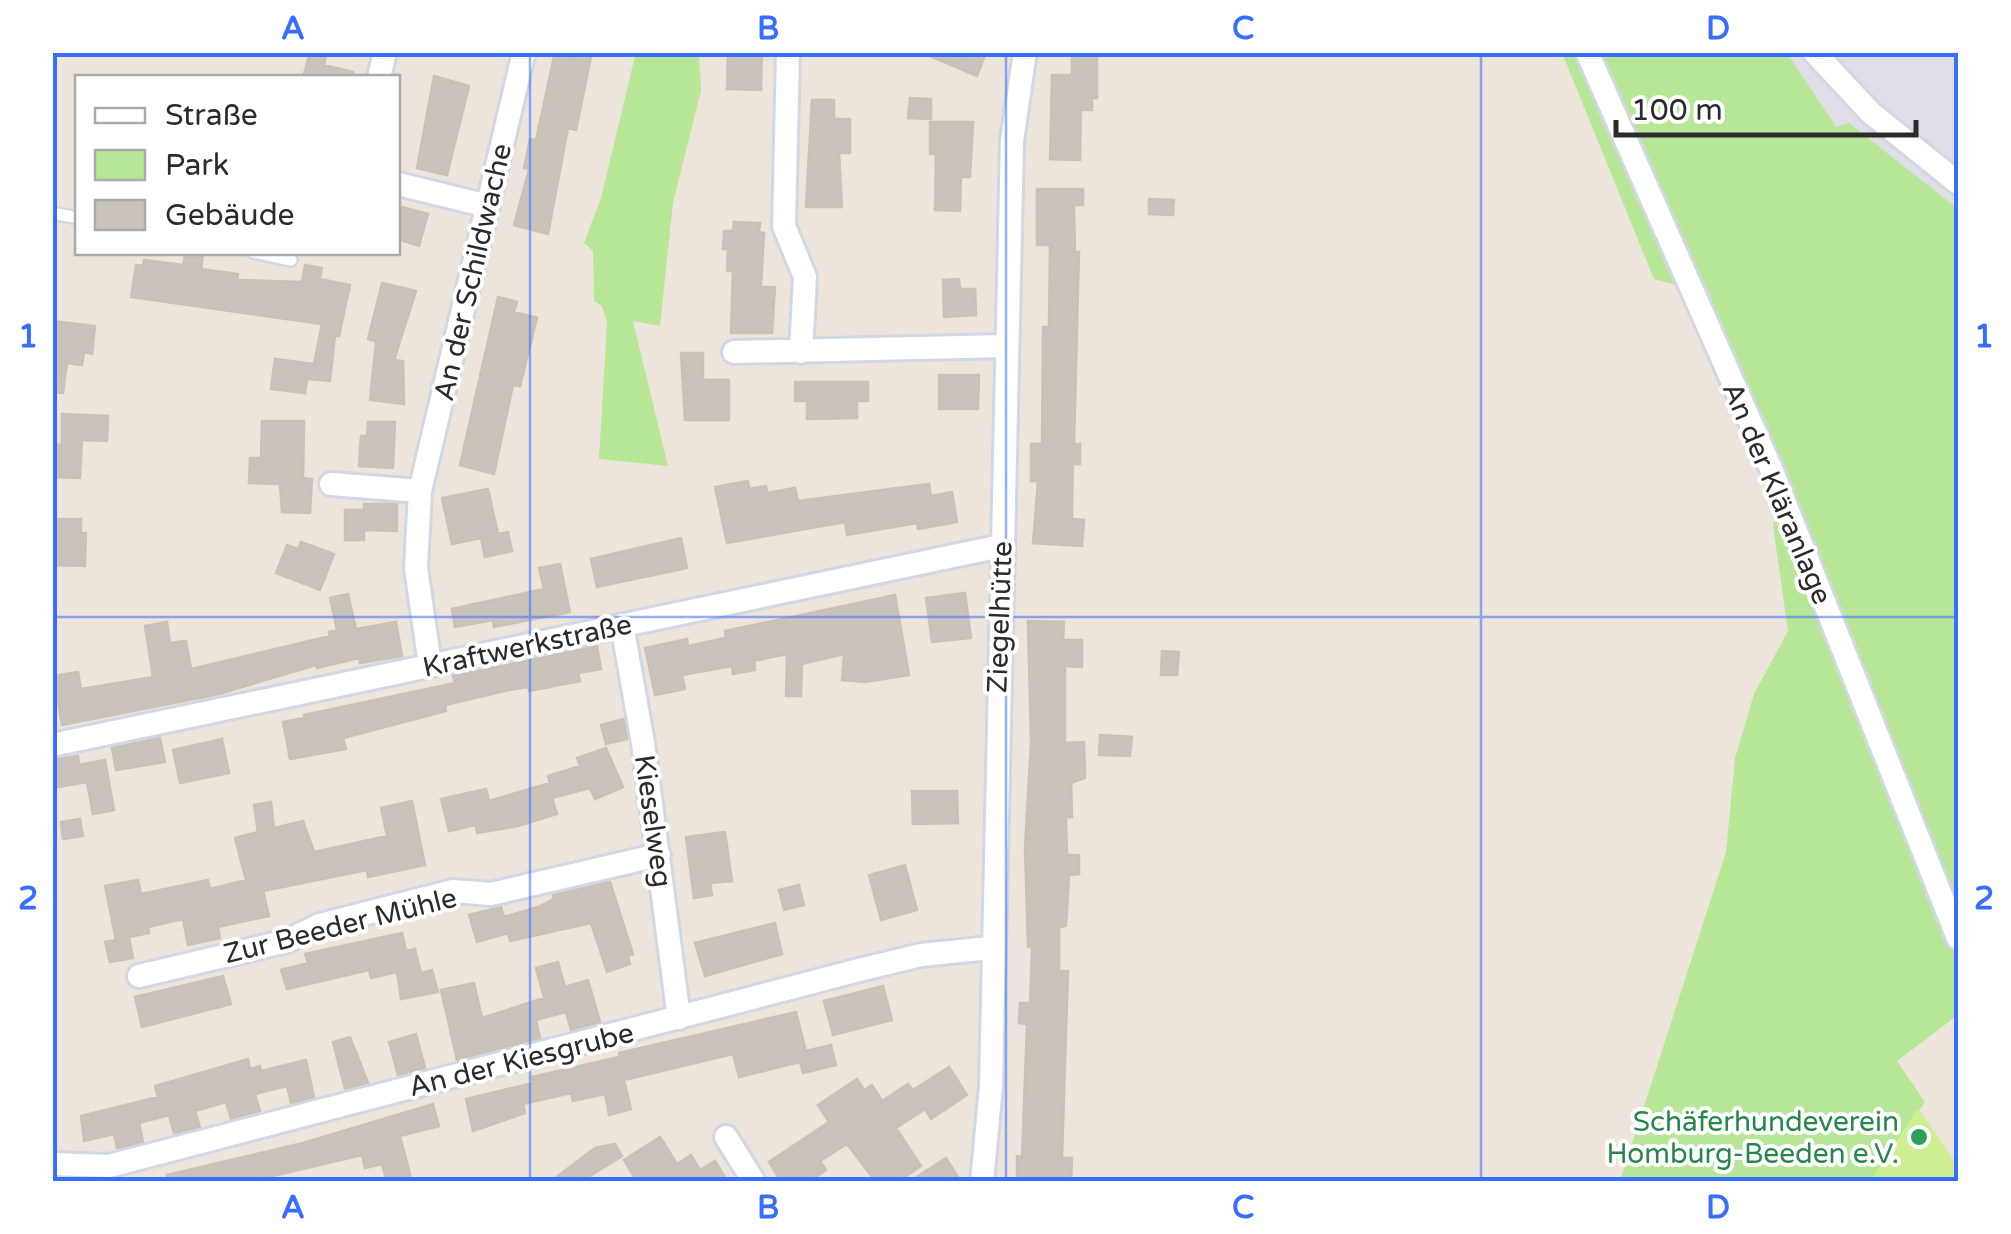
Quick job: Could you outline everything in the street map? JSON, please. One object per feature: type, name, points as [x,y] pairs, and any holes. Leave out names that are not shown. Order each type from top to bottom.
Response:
[{"type":"street","name":"An der Schildwache","points":[[430,665],[416,568],[420,491],[524,52]]},
{"type":"street","points":[[788,52],[784,226],[805,277],[802,352]]},
{"type":"street","name":"Ziegelhütte","points":[[982,1182],[990,1086],[990,948],[1012,141],[1025,52]]},
{"type":"street","name":"An der Kläranlage","points":[[1587,52],[1772,472],[1958,938]]},
{"type":"street","points":[[1814,52],[1871,113],[1958,183]]},
{"type":"street","points":[[400,184],[488,206]]},
{"type":"street","points":[[734,352],[1005,346]]},
{"type":"street","points":[[331,484],[420,491]]},
{"type":"street","name":"Kraftwerkstraße","points":[[52,744],[1001,546]]},
{"type":"street","name":"Kieselweg","points":[[622,625],[659,855],[679,1018]]},
{"type":"street","name":"Zur Beeder Mühle","points":[[139,976],[287,941],[320,925],[453,891],[492,894],[659,855]]},
{"type":"street","name":"An der Kiesgrube","points":[[52,1164],[108,1166],[921,956],[990,948]]},
{"type":"street","points":[[726,1136],[754,1182]]},
{"type":"lane","points":[[267,255],[290,260]]},
{"type":"shaded area","points":[[1787,53],[1958,53],[1958,209],[1836,127]]},
{"type":"green space","points":[[636,52],[699,53],[701,91],[673,203],[660,326],[633,321],[668,466],[599,459],[607,323],[602,306],[594,301],[593,251],[584,243],[601,198]]},
{"type":"green space","points":[[1562,53],[1787,53],[1836,127],[1849,123],[1958,209],[1958,1015],[1897,1061],[1925,1102],[1871,1181],[1620,1181],[1726,852],[1735,758],[1754,694],[1788,631],[1773,526],[1787,480],[1690,256],[1679,286],[1654,279]]},
{"type":"green space","name":"Schäferhundeverein Homburg-Beeden e.V.","points":[[1918,1108],[1958,1166],[1958,1181],[1871,1181]]},
{"type":"building","points":[[310,52],[327,52],[324,65],[353,72],[352,75],[304,75]]},
{"type":"building","points":[[555,52],[592,52],[576,130],[568,128],[548,234],[514,225],[529,169],[524,168],[530,139],[536,140]]},
{"type":"building","points":[[728,52],[762,52],[761,90],[727,89]]},
{"type":"building","points":[[921,52],[986,52],[977,76]]},
{"type":"building","points":[[1072,52],[1097,52],[1097,98],[1092,98],[1092,110],[1081,110],[1080,160],[1050,159],[1052,75],[1072,75]]},
{"type":"building","points":[[434,76],[469,86],[447,175],[417,168]]},
{"type":"building","points":[[910,98],[931,99],[931,119],[908,118]]},
{"type":"building","points":[[812,100],[834,100],[834,119],[850,119],[850,153],[839,153],[842,207],[806,207]]},
{"type":"building","points":[[930,122],[973,122],[970,177],[961,177],[960,211],[935,210],[936,154],[930,154]]},
{"type":"building","points":[[1037,189],[1083,189],[1083,205],[1074,205],[1075,252],[1079,252],[1074,444],[1080,444],[1080,464],[1073,464],[1072,499],[1072,519],[1084,520],[1082,546],[1033,543],[1038,481],[1031,481],[1031,444],[1042,444],[1043,327],[1049,327],[1050,245],[1037,245]]},
{"type":"building","points":[[1149,199],[1174,200],[1173,215],[1149,214]]},
{"type":"building","points":[[400,207],[428,214],[419,246],[400,240]]},
{"type":"building","points":[[734,222],[760,223],[759,232],[764,233],[761,287],[775,287],[772,333],[731,333],[733,271],[727,271],[728,249],[723,249],[724,231],[733,231]]},
{"type":"building","points":[[185,255],[203,255],[201,269],[238,274],[237,280],[302,282],[305,265],[322,268],[320,279],[350,285],[339,336],[335,335],[330,381],[307,379],[305,393],[271,389],[275,359],[314,364],[322,324],[131,297],[136,265],[143,266],[144,260],[183,265]]},
{"type":"building","points":[[959,279],[960,289],[975,289],[976,315],[944,317],[943,280]]},
{"type":"building","points":[[382,283],[416,291],[394,360],[403,361],[404,404],[370,400],[376,341],[368,339]]},
{"type":"building","points":[[498,297],[517,302],[514,312],[537,318],[520,386],[513,385],[494,474],[460,465]]},
{"type":"building","points":[[52,321],[95,326],[92,354],[84,352],[82,365],[67,363],[63,393],[52,392]]},
{"type":"building","points":[[681,353],[703,353],[703,380],[729,380],[729,420],[685,420]]},
{"type":"building","points":[[939,375],[979,375],[978,409],[939,409]]},
{"type":"building","points":[[795,382],[868,382],[868,401],[857,401],[857,418],[807,419],[807,401],[795,401]]},
{"type":"building","points":[[62,414],[108,416],[107,441],[82,440],[80,478],[52,477],[52,444],[62,445]]},
{"type":"building","points":[[262,421],[304,421],[303,478],[312,479],[310,513],[282,512],[280,484],[249,483],[250,458],[261,458]]},
{"type":"building","points":[[368,422],[395,422],[393,468],[359,466],[361,436],[367,436]]},
{"type":"building","points":[[748,481],[749,489],[766,486],[767,493],[795,488],[798,501],[929,484],[931,496],[952,492],[957,522],[918,529],[917,523],[847,535],[845,522],[727,543],[715,487]]},
{"type":"building","points":[[488,489],[498,534],[508,532],[512,551],[485,557],[481,538],[452,544],[442,498]]},
{"type":"building","points":[[364,504],[397,504],[397,531],[364,530],[364,540],[345,540],[345,510],[364,510]]},
{"type":"building","points":[[53,519],[81,519],[81,533],[86,533],[85,566],[52,565]]},
{"type":"building","points":[[681,538],[687,568],[597,587],[591,559]]},
{"type":"building","points":[[301,542],[334,554],[320,590],[276,573],[287,545],[298,549]]},
{"type":"building","points":[[560,564],[570,612],[494,627],[493,620],[455,627],[452,609],[544,589],[539,568]]},
{"type":"building","points":[[965,593],[971,638],[932,642],[926,598]]},
{"type":"building","points":[[348,594],[356,629],[396,622],[402,656],[360,663],[359,658],[317,668],[316,665],[219,694],[62,725],[54,676],[78,672],[81,689],[153,677],[145,626],[167,622],[170,643],[186,641],[191,669],[330,636],[329,632],[337,630],[330,598]]},
{"type":"building","points":[[895,595],[909,675],[865,682],[842,680],[844,654],[802,664],[801,696],[786,696],[787,654],[754,661],[755,670],[733,674],[732,666],[682,675],[685,689],[655,695],[645,648],[687,639],[688,646],[726,638],[725,631]]},
{"type":"building","points":[[1028,621],[1064,622],[1063,640],[1082,640],[1082,667],[1065,666],[1065,743],[1084,742],[1085,778],[1071,783],[1072,817],[1066,817],[1067,855],[1079,855],[1079,874],[1069,875],[1066,926],[1059,927],[1059,971],[1068,971],[1062,1158],[1072,1158],[1071,1182],[1017,1182],[1017,1156],[1022,1157],[1027,1024],[1019,1023],[1020,1003],[1030,1003],[1032,947],[1028,947],[1025,848],[1031,743]]},
{"type":"building","points":[[597,646],[601,669],[578,673],[580,681],[529,691],[528,687],[509,690],[445,705],[446,711],[343,738],[346,749],[290,759],[283,722],[455,683],[453,676]]},
{"type":"building","points":[[1162,651],[1179,652],[1177,675],[1161,675]]},
{"type":"building","points":[[624,719],[627,739],[606,744],[601,725]]},
{"type":"building","points":[[1100,735],[1132,737],[1130,756],[1099,755]]},
{"type":"building","points":[[160,738],[165,762],[116,770],[112,748]]},
{"type":"building","points":[[222,739],[229,773],[180,783],[173,750]]},
{"type":"building","points":[[606,748],[623,787],[595,799],[590,788],[552,798],[557,814],[518,826],[477,833],[476,825],[449,831],[441,799],[486,789],[489,801],[550,783],[548,776],[580,766],[577,758]]},
{"type":"building","points":[[78,756],[79,765],[105,760],[114,810],[93,814],[87,782],[52,788],[52,760]]},
{"type":"building","points":[[912,791],[957,791],[958,823],[913,824]]},
{"type":"building","points":[[412,801],[425,865],[368,877],[367,870],[263,891],[269,916],[218,927],[220,938],[188,945],[183,919],[148,927],[149,933],[129,937],[133,958],[110,962],[105,942],[116,940],[105,886],[138,880],[141,894],[208,880],[210,889],[246,880],[235,838],[258,832],[254,805],[271,802],[274,828],[303,821],[314,852],[387,836],[381,808]]},
{"type":"building","points":[[80,819],[83,836],[63,839],[61,822]]},
{"type":"building","points":[[725,832],[732,881],[710,883],[712,895],[694,898],[686,837]]},
{"type":"building","points":[[905,865],[917,910],[881,920],[869,875]]},
{"type":"building","points":[[610,882],[633,954],[628,956],[630,964],[607,972],[591,923],[510,941],[508,933],[477,942],[469,915],[501,907],[504,917],[538,907],[554,899],[553,895]]},
{"type":"building","points":[[799,885],[804,905],[784,910],[779,890]]},
{"type":"building","points":[[775,923],[782,954],[705,976],[695,943]]},
{"type":"building","points":[[402,933],[406,951],[415,949],[421,973],[432,970],[438,992],[401,999],[397,972],[371,978],[369,970],[287,989],[281,970],[308,963],[305,954]]},
{"type":"building","points":[[558,962],[565,987],[588,980],[600,1022],[571,1030],[566,1012],[536,1020],[540,1038],[457,1060],[441,990],[474,983],[482,1018],[544,998],[536,968]]},
{"type":"building","points":[[223,976],[231,1004],[142,1027],[135,997]]},
{"type":"building","points":[[883,986],[892,1020],[833,1035],[824,1001]]},
{"type":"building","points":[[796,1012],[806,1051],[831,1045],[836,1065],[803,1073],[800,1062],[739,1077],[733,1054],[624,1080],[631,1109],[609,1115],[605,1094],[573,1101],[571,1093],[523,1104],[525,1113],[473,1131],[466,1099],[533,1083],[532,1077],[619,1057],[619,1053]]},
{"type":"building","points":[[416,1034],[425,1068],[398,1075],[389,1042]]},
{"type":"building","points":[[350,1037],[368,1083],[345,1089],[333,1042]]},
{"type":"building","points":[[248,1059],[250,1069],[260,1066],[261,1071],[306,1060],[314,1097],[291,1103],[287,1086],[255,1094],[260,1111],[231,1119],[226,1102],[195,1111],[200,1127],[174,1133],[169,1115],[139,1123],[143,1142],[117,1148],[114,1134],[84,1141],[81,1116],[158,1097],[155,1086]]},
{"type":"building","points":[[949,1067],[967,1095],[931,1119],[925,1109],[896,1128],[921,1166],[898,1182],[876,1182],[847,1144],[820,1161],[826,1170],[809,1182],[781,1182],[769,1162],[829,1122],[818,1105],[857,1079],[864,1090],[872,1085],[882,1101],[908,1084],[913,1090]]},
{"type":"building","points":[[433,1104],[439,1126],[400,1136],[412,1182],[387,1182],[382,1164],[365,1168],[362,1155],[248,1182],[168,1182],[167,1175],[303,1143]]},
{"type":"building","points":[[660,1137],[677,1164],[691,1155],[700,1170],[715,1161],[728,1182],[637,1182],[624,1160]]},
{"type":"building","points":[[615,1144],[622,1156],[580,1182],[550,1182],[595,1148]]},
{"type":"building","points":[[946,1158],[961,1182],[909,1182]]},
{"type":"place","name":"Schäferhundeverein Homburg-Beeden e.V.","points":[[1919,1137]]}]
